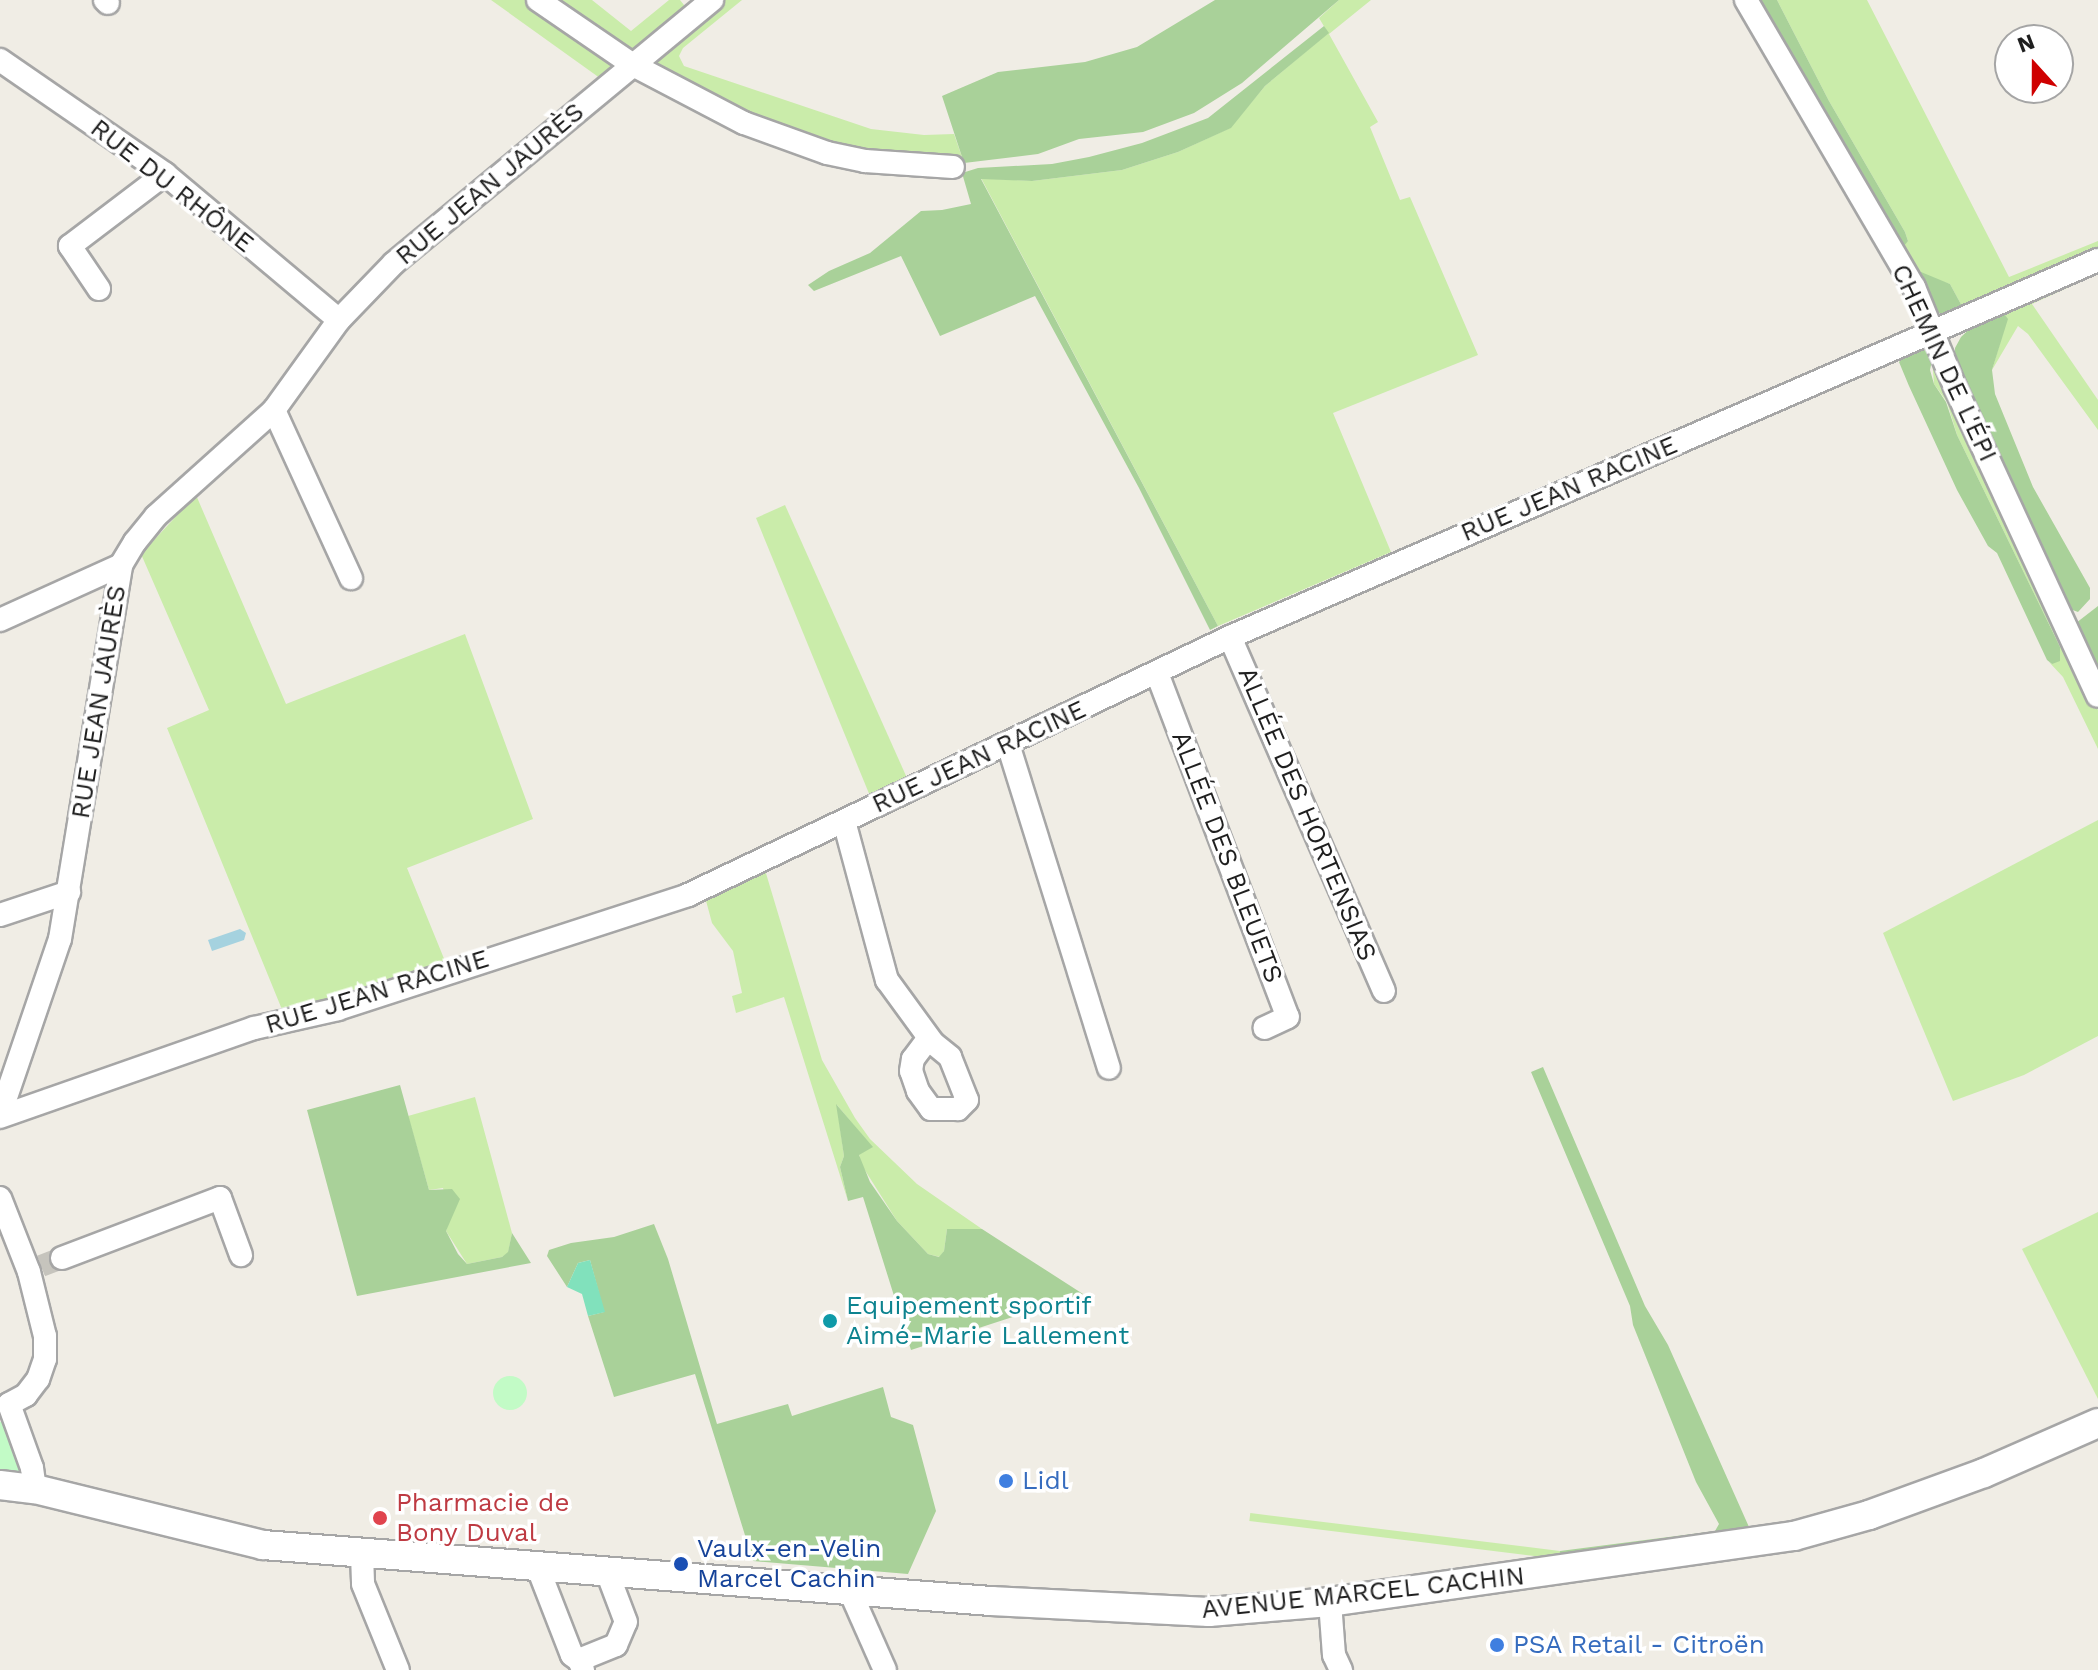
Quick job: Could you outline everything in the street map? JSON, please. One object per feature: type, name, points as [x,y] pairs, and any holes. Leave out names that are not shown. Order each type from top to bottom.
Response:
[{"type":"street","points":[[538,0],[633,65],[744,123],[827,153],[865,161],[953,167]]},
{"type":"street","name":"RUE JEAN JAURÈS","points":[[0,1116],[60,939],[121,565],[156,516],[274,410],[339,320],[394,263],[712,0]]},
{"type":"street","name":"CHEMIN DE L'ÉPI","points":[[1746,0],[1914,287],[1955,387],[2098,696]]},
{"type":"street","name":"RUE DU RHÔNE","points":[[0,60],[165,174],[339,320]]},
{"type":"street","points":[[99,289],[70,246],[165,174]]},
{"type":"street","name":"RUE JEAN RACINE","points":[[0,1116],[254,1028],[338,1009],[688,895],[1230,637],[2098,260]]},
{"type":"street","points":[[274,410],[351,578]]},
{"type":"street","points":[[0,620],[121,565]]},
{"type":"street","name":"ALLÉE DES HORTENSIAS","points":[[1230,637],[1384,991]]},
{"type":"street","name":"ALLÉE DES BLEUETS","points":[[1157,673],[1288,1017],[1264,1028]]},
{"type":"street","points":[[1008,744],[1109,1068]]},
{"type":"street","points":[[844,821],[887,980],[929,1038]]},
{"type":"street","points":[[0,915],[69,892]]},
{"type":"street","points":[[0,1198],[44,1265],[45,1359],[38,1379],[26,1395],[9,1404],[32,1468],[35,1489]]},
{"type":"street","points":[[44,1265],[220,1198],[241,1255]]},
{"type":"street","name":"AVENUE MARCEL CACHIN","points":[[0,1485],[35,1489],[263,1545],[1157,1612],[1270,1609],[1754,1544],[1806,1534],[1869,1515],[1984,1473],[2098,1423]]},
{"type":"street","points":[[362,1554],[363,1584],[398,1670]]},
{"type":"street","points":[[538,1568],[572,1655],[581,1665],[616,1645],[626,1622],[607,1572]]},
{"type":"street","points":[[850,1591],[885,1670]]},
{"type":"street","points":[[1330,1602],[1334,1655],[1341,1670]]},
{"type":"green space","points":[[491,0],[529,0],[619,69],[604,81]]},
{"type":"green space","points":[[551,0],[592,0],[631,31],[669,0],[680,0],[688,10],[648,44],[631,52]]},
{"type":"green space","points":[[720,0],[742,0],[683,48],[679,56],[684,66],[871,129],[924,135],[954,134],[964,163],[929,164],[809,143],[650,69],[655,54]]},
{"type":"green space","points":[[1215,0],[1339,0],[1242,83],[1194,113],[1143,132],[1079,139],[1038,154],[964,163],[942,96],[998,72],[1085,62],[1137,47]]},
{"type":"green space","points":[[1339,0],[1371,0],[1329,34],[1378,122],[1370,127],[1400,200],[1410,197],[1478,355],[1333,413],[1391,552],[1218,626],[981,178],[1032,181],[1122,170],[1178,152],[1230,128],[1265,86],[1328,33],[1319,18]]},
{"type":"green space","points":[[1756,0],[1777,0],[1829,101],[1905,232],[1908,241],[1903,247]]},
{"type":"green space","points":[[1777,0],[1867,0],[2009,277],[2098,241],[2098,250],[1963,308],[1950,284],[1915,273],[1897,244],[1908,241],[1905,232],[1829,101]]},
{"type":"green space","points":[[1324,26],[1329,33],[1265,86],[1231,128],[1178,152],[1122,170],[1032,181],[981,179],[1218,626],[1210,630],[1139,488],[1035,296],[940,336],[901,256],[814,291],[808,285],[829,271],[870,253],[921,211],[971,204],[962,173],[978,168],[1052,164],[1089,157],[1142,143],[1208,118]]},
{"type":"green space","points":[[2098,265],[2098,274],[2032,304],[2098,400],[2098,430],[2028,334],[2018,326],[1992,370],[2007,319],[2002,311]]},
{"type":"green space","points":[[1921,272],[1950,284],[1963,308],[1951,316],[1942,315],[1928,304],[1915,273]]},
{"type":"green space","points":[[2002,311],[2008,319],[1992,370],[1995,394],[2033,487],[2090,588],[2090,599],[2078,612],[2070,609],[1955,368],[1955,348],[1961,337],[1978,321]]},
{"type":"green space","points":[[1911,348],[1927,348],[1933,355],[1930,370],[1934,384],[1946,402],[1957,435],[2060,647],[2060,661],[2052,664],[2047,660],[1997,553],[1988,546],[1957,490],[1909,386],[1899,362]]},
{"type":"green space","points":[[1932,359],[2098,710],[2098,749],[2063,677],[2049,662],[2052,664],[2060,647],[1957,435],[1947,402],[1934,384]]},
{"type":"green space","points":[[196,495],[286,704],[465,634],[533,819],[407,868],[445,961],[283,1012],[167,728],[209,710],[141,554]]},
{"type":"green space","points":[[785,505],[907,778],[870,796],[756,518]]},
{"type":"green space","points":[[2098,606],[2098,678],[2076,623]]},
{"type":"green space","points":[[2098,820],[2098,1036],[2024,1075],[1953,1101],[1883,933]]},
{"type":"green space","points":[[765,870],[822,1060],[855,1118],[870,1139],[917,1184],[982,1229],[947,1229],[944,1251],[940,1257],[928,1254],[897,1221],[861,1164],[859,1154],[872,1147],[837,1105],[844,1156],[840,1167],[848,1201],[784,997],[736,1013],[732,996],[742,993],[733,951],[712,923],[705,897]]},
{"type":"green space","points":[[1543,1067],[1645,1306],[1668,1345],[1749,1527],[1748,1531],[1559,1559],[1560,1551],[1715,1531],[1719,1524],[1696,1482],[1633,1325],[1630,1306],[1531,1072]]},
{"type":"green space","points":[[400,1085],[429,1190],[452,1189],[460,1199],[446,1231],[458,1254],[467,1264],[502,1257],[508,1252],[512,1233],[531,1263],[357,1296],[307,1110]]},
{"type":"green space","points":[[475,1097],[512,1233],[508,1253],[467,1264],[446,1231],[450,1215],[443,1188],[429,1190],[408,1116]]},
{"type":"green space","points":[[836,1104],[873,1147],[859,1155],[870,1182],[897,1221],[928,1254],[939,1257],[944,1251],[947,1229],[982,1229],[1083,1294],[911,1350],[863,1197],[848,1201],[840,1167],[844,1156]]},
{"type":"green space","points":[[2098,1212],[2098,1399],[2022,1249]]},
{"type":"green space","points":[[654,1224],[668,1259],[717,1424],[788,1404],[792,1416],[883,1387],[891,1417],[913,1425],[936,1511],[908,1574],[753,1561],[695,1374],[614,1397],[588,1316],[604,1312],[590,1260],[578,1263],[567,1287],[547,1256],[549,1250],[571,1243],[614,1237]]},
{"type":"green space","points":[[590,1260],[605,1312],[588,1316],[582,1294],[567,1287],[578,1263]]},
{"type":"green space","points":[[510,1376],[522,1381],[527,1393],[522,1405],[510,1410],[498,1405],[493,1393],[498,1381]]},
{"type":"green space","points":[[6,1419],[23,1470],[19,1472],[0,1469],[0,1422]]},
{"type":"green space","points":[[1250,1513],[1560,1551],[1559,1559],[1249,1521]]},
{"type":"water","points":[[240,929],[246,933],[244,940],[212,951],[208,940]]},
{"type":"tunnel","points":[[41,1266],[62,1258]]},
{"type":"place","name":"Equipement sportif Aimé-Marie Lallement","points":[[830,1321]]},
{"type":"place","name":"Lidl","points":[[1006,1481]]},
{"type":"place","name":"Pharmacie de Bony Duval","points":[[380,1518]]},
{"type":"place","name":"Vaulx-en-Velin Marcel Cachin","points":[[681,1564]]},
{"type":"place","name":"PSA Retail - Citroën","points":[[1497,1645]]}]
